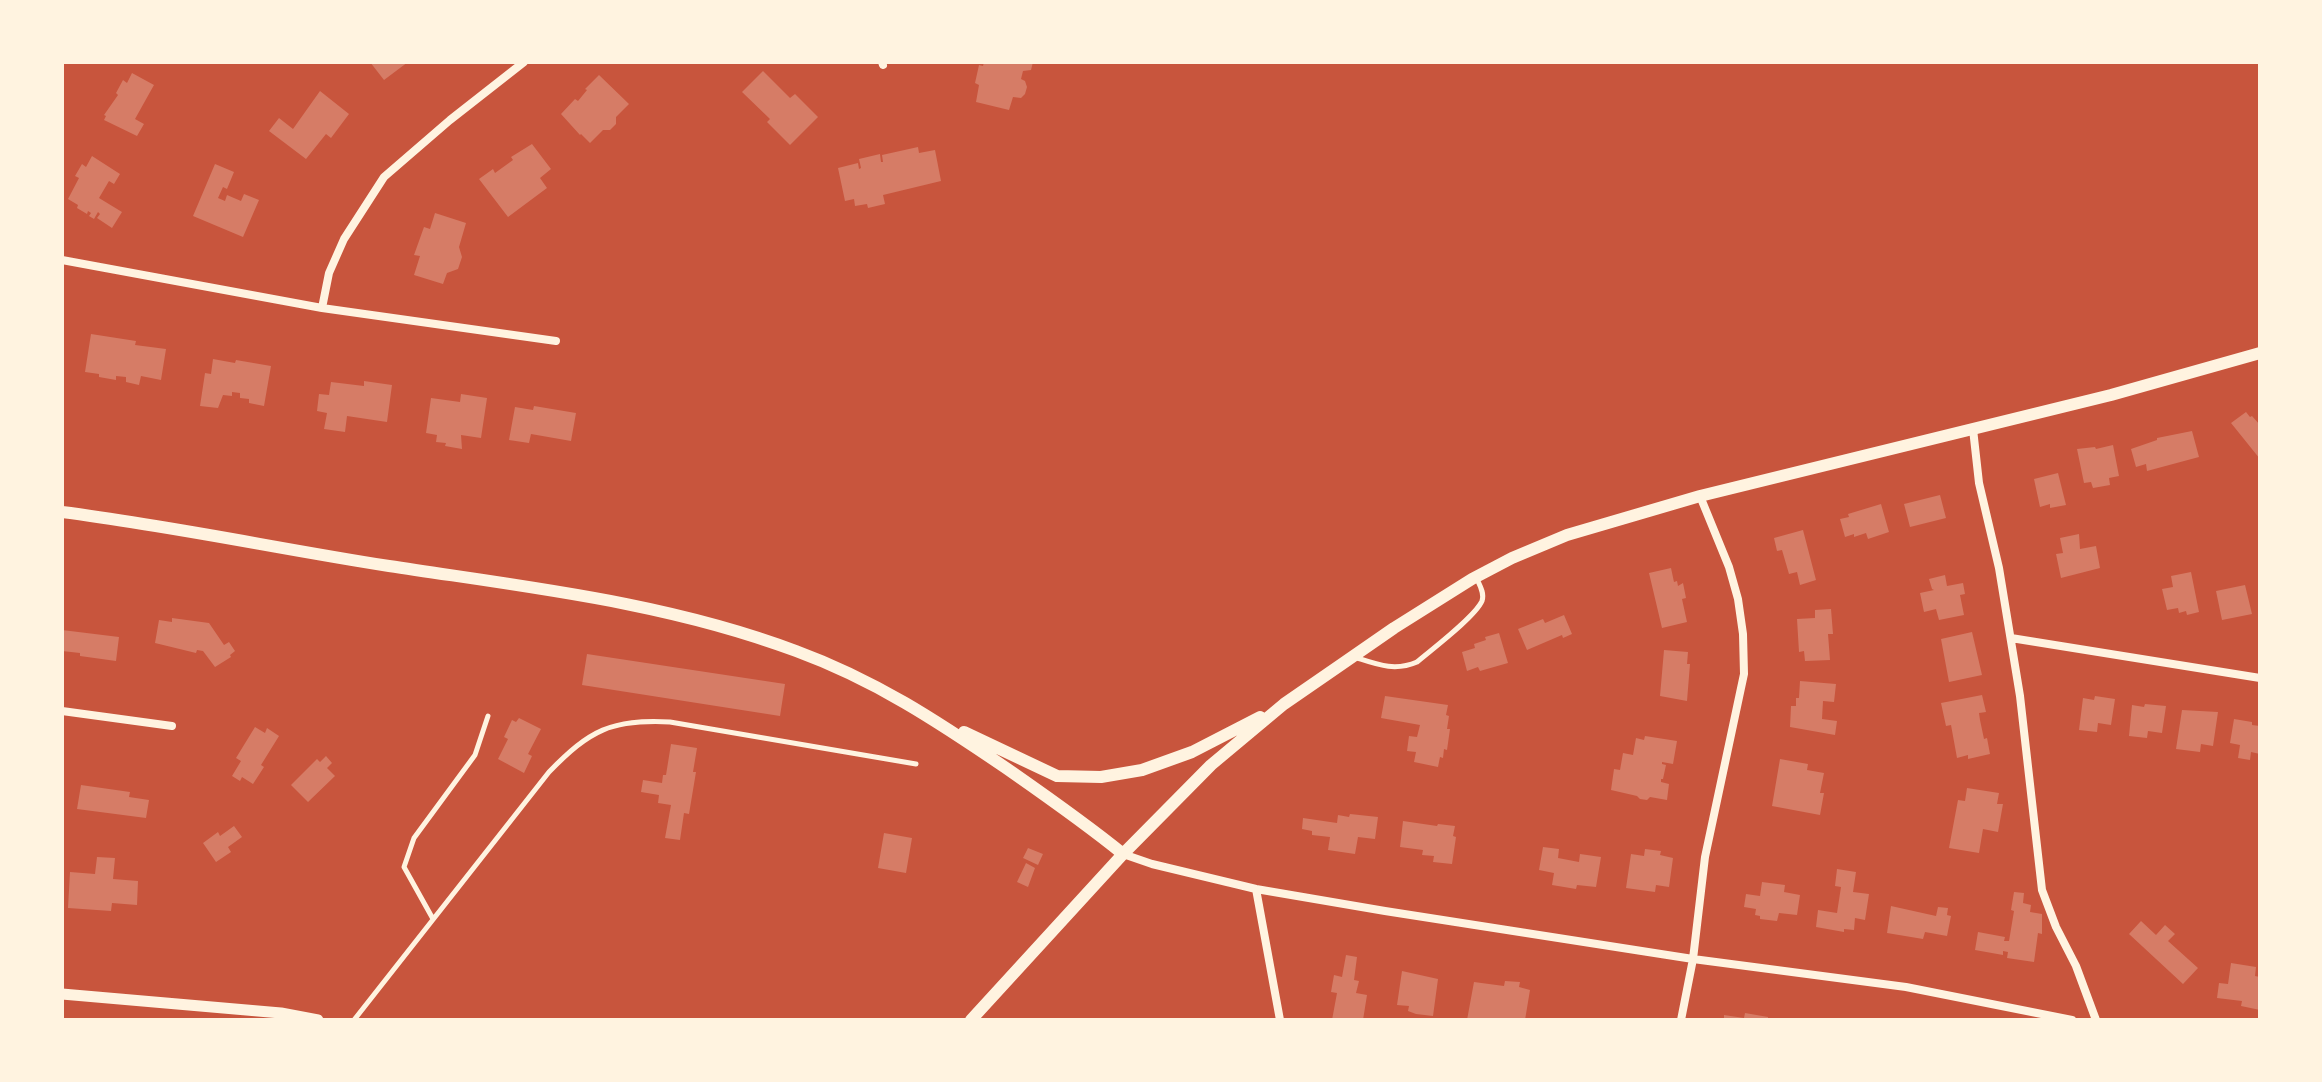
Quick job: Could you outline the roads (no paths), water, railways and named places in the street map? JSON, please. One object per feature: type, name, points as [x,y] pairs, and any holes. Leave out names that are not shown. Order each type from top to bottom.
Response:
[{"type":"main road","points":[[971,1020],[1123,854],[1211,765],[1284,704],[1476,577],[1512,558],[1567,535],[1700,496],[2111,395],[2260,353]]},
{"type":"main road","points":[[62,512],[152,524],[660,610],[795,651],[858,678],[931,717],[1057,776],[1101,777],[1142,770],[1192,752],[1284,704]]},
{"type":"main road","points":[[931,717],[1086,824],[1123,854]]},
{"type":"street","points":[[322,308],[329,273],[344,239],[384,177],[524,62]]},
{"type":"street","points":[[62,260],[322,308],[556,341]]},
{"type":"street","points":[[1973,429],[1979,483],[1999,568],[2020,696],[2042,890],[2096,1020]]},
{"type":"street","points":[[1681,1020],[1693,959],[1705,857],[1744,674],[1738,599],[1729,567],[1700,496]]},
{"type":"street","points":[[2011,638],[2260,678]]},
{"type":"street","points":[[62,711],[172,726]]},
{"type":"street","points":[[1123,854],[1256,889],[1693,959],[1906,987],[2072,1020]]},
{"type":"street","points":[[1256,889],[1280,1020]]},
{"type":"street","points":[[62,994],[281,1013],[318,1020]]},
{"type":"lane","points":[[1353,657],[1386,668],[1406,667],[1417,662],[1473,613],[1482,601],[1483,593],[1476,577]]},
{"type":"lane","points":[[433,919],[404,867],[414,838],[475,755],[488,716]]},
{"type":"lane","points":[[354,1020],[549,772],[590,736],[610,726],[639,720],[670,722],[916,764]]}]
